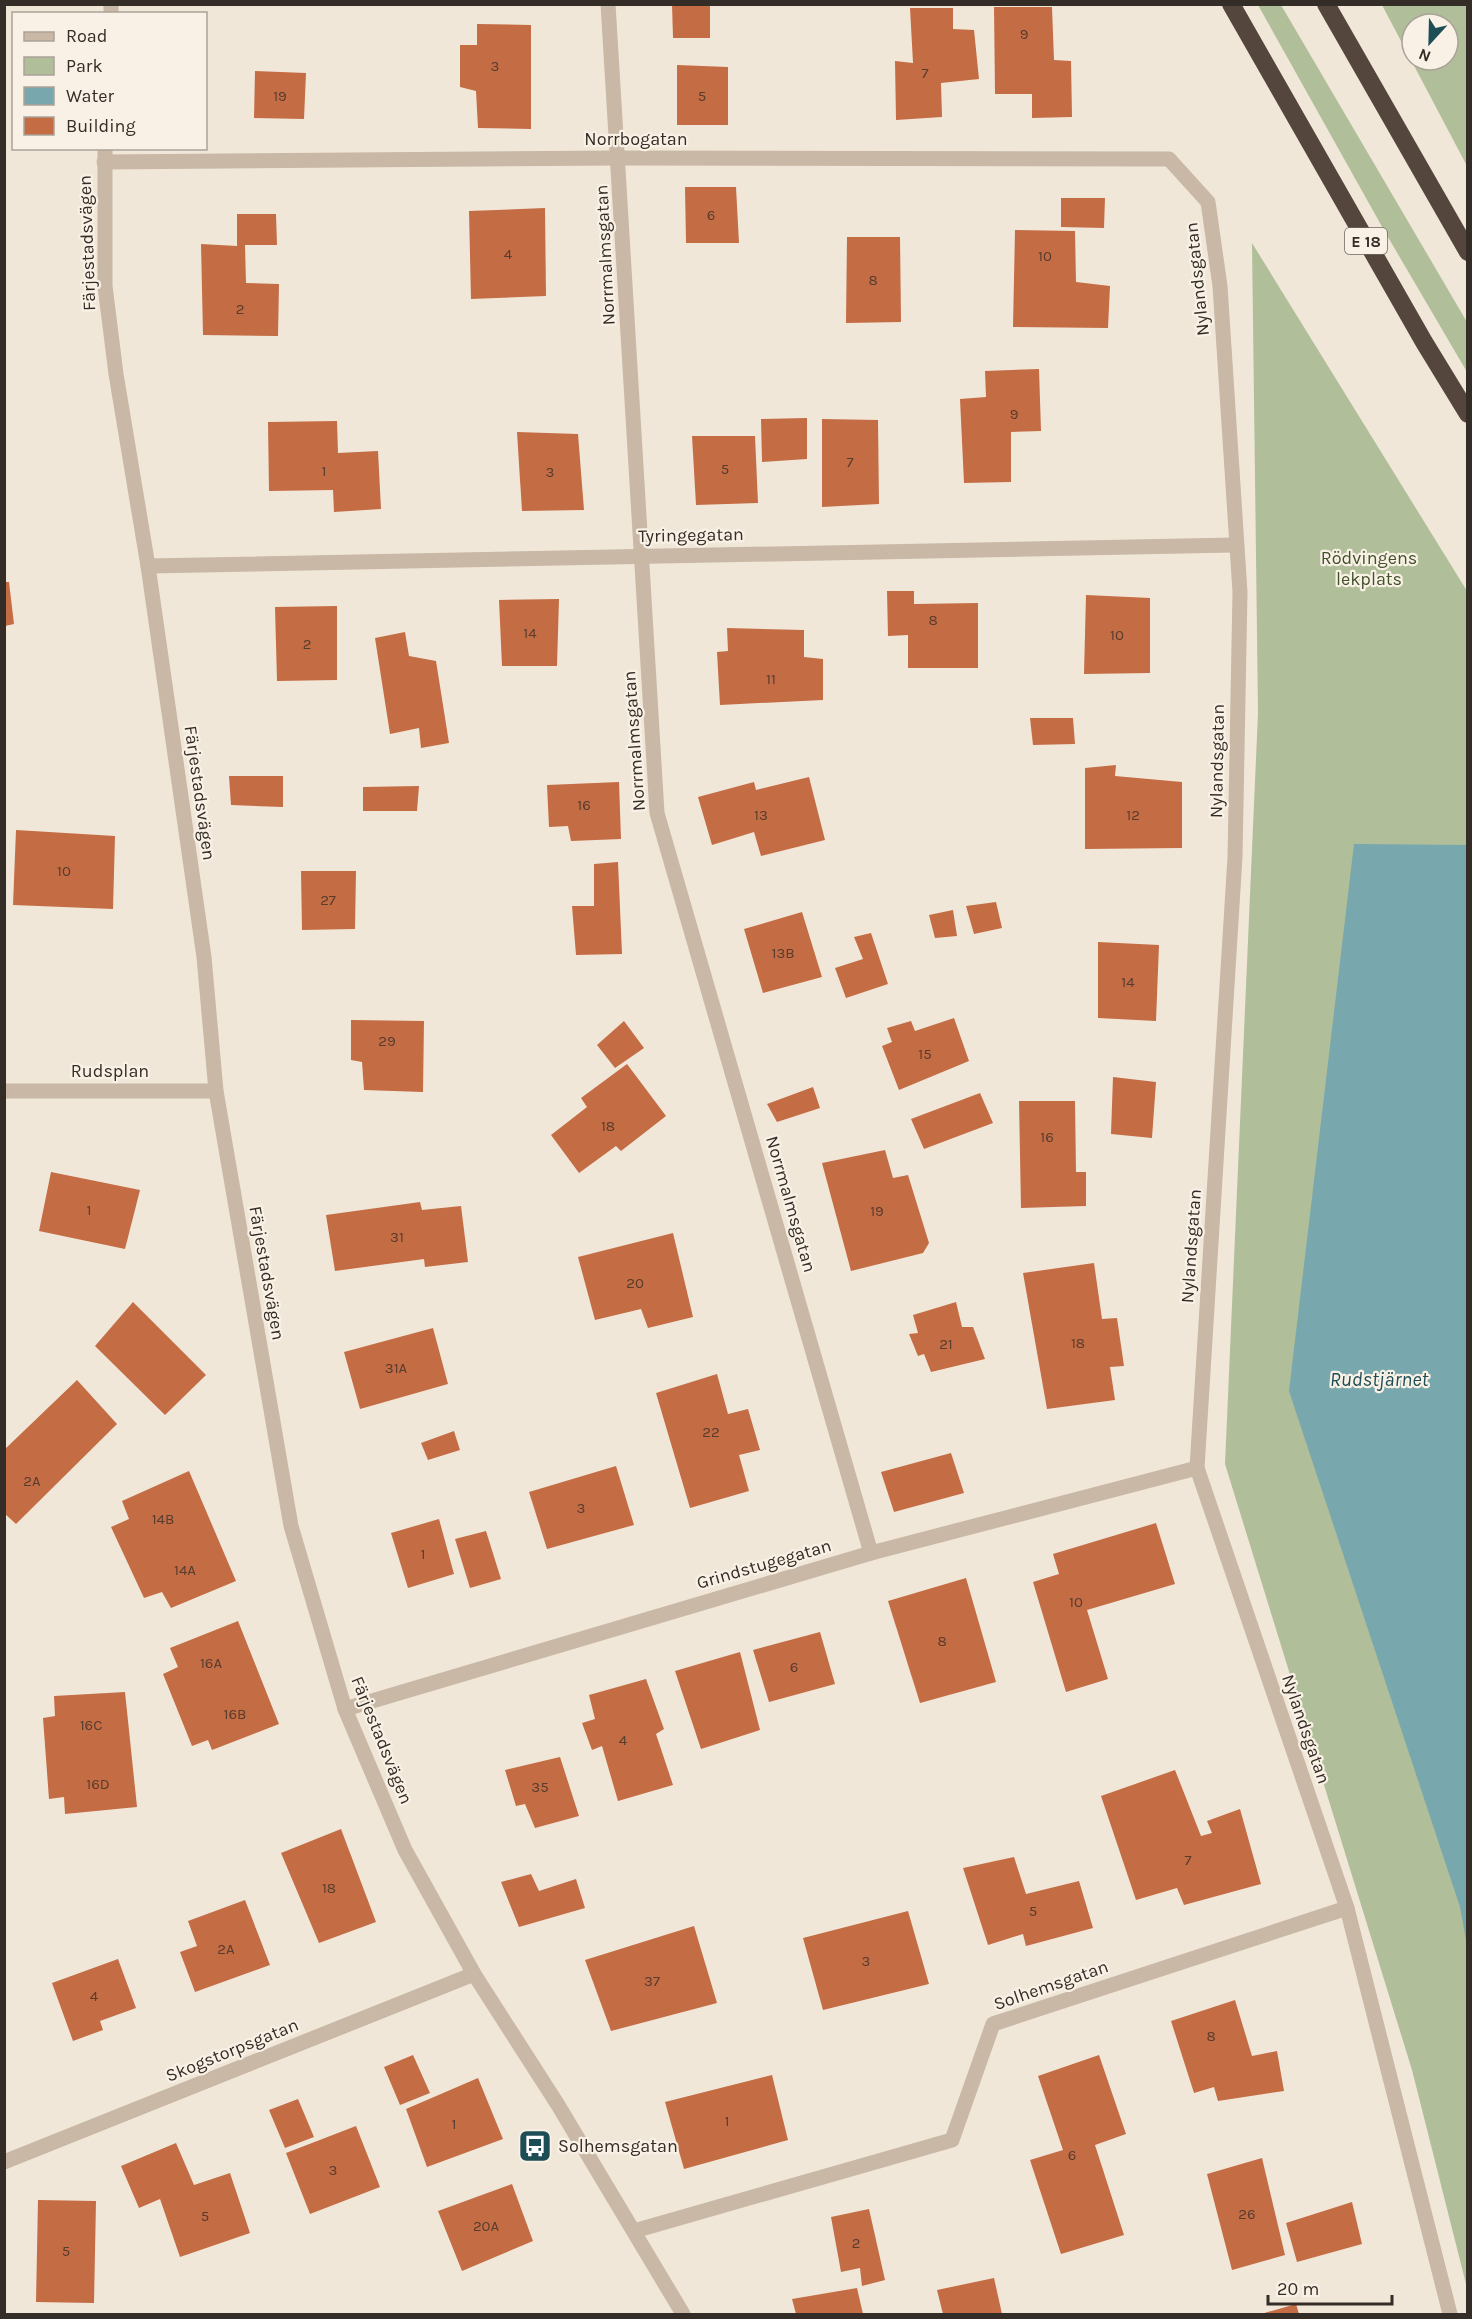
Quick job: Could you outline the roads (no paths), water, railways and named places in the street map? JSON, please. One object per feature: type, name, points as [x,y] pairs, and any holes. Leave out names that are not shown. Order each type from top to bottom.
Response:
[{"type":"highway","points":[[1217,4],[1266,67]]},
{"type":"highway","name":"E 18","points":[[1231,4],[1467,414]]},
{"type":"highway","points":[[1326,4],[1467,252]]},
{"type":"street","name":"Norrmalmsgatan","points":[[608,4],[657,813],[871,1553]]},
{"type":"street","name":"Norrbogatan","points":[[105,155],[1169,159]]},
{"type":"street","name":"Färjestadsvägen","points":[[105,155],[105,286],[204,957],[216,1091],[291,1526],[345,1708],[405,1850],[474,1974],[683,2314]]},
{"type":"street","name":"Nylandsgatan","points":[[1169,159],[1208,202],[1220,286],[1235,545],[1240,592],[1234,857],[1197,1468],[1347,1908],[1450,2314]]},
{"type":"street","name":"Tyringegatan","points":[[147,566],[1235,545]]},
{"type":"street","name":"Rudsplan","points":[[4,1091],[216,1091]]},
{"type":"street","name":"Grindstugegatan","points":[[345,1708],[871,1553],[1197,1468]]},
{"type":"street","name":"Solhemsgatan","points":[[634,2231],[952,2140],[993,2024],[1347,1908]]},
{"type":"street","name":"Skogstorpsgatan","points":[[4,2162],[474,1974]]},
{"type":"water","name":"Rudstjärnet","points":[[1354,844],[1467,845],[1467,1946],[1460,1907],[1289,1391]]},
{"type":"place","name":"Solhemsgatan","points":[[535,2146]]},
{"type":"park label","name":"Rödvingens lekplats","points":[[1369,568]]}]
